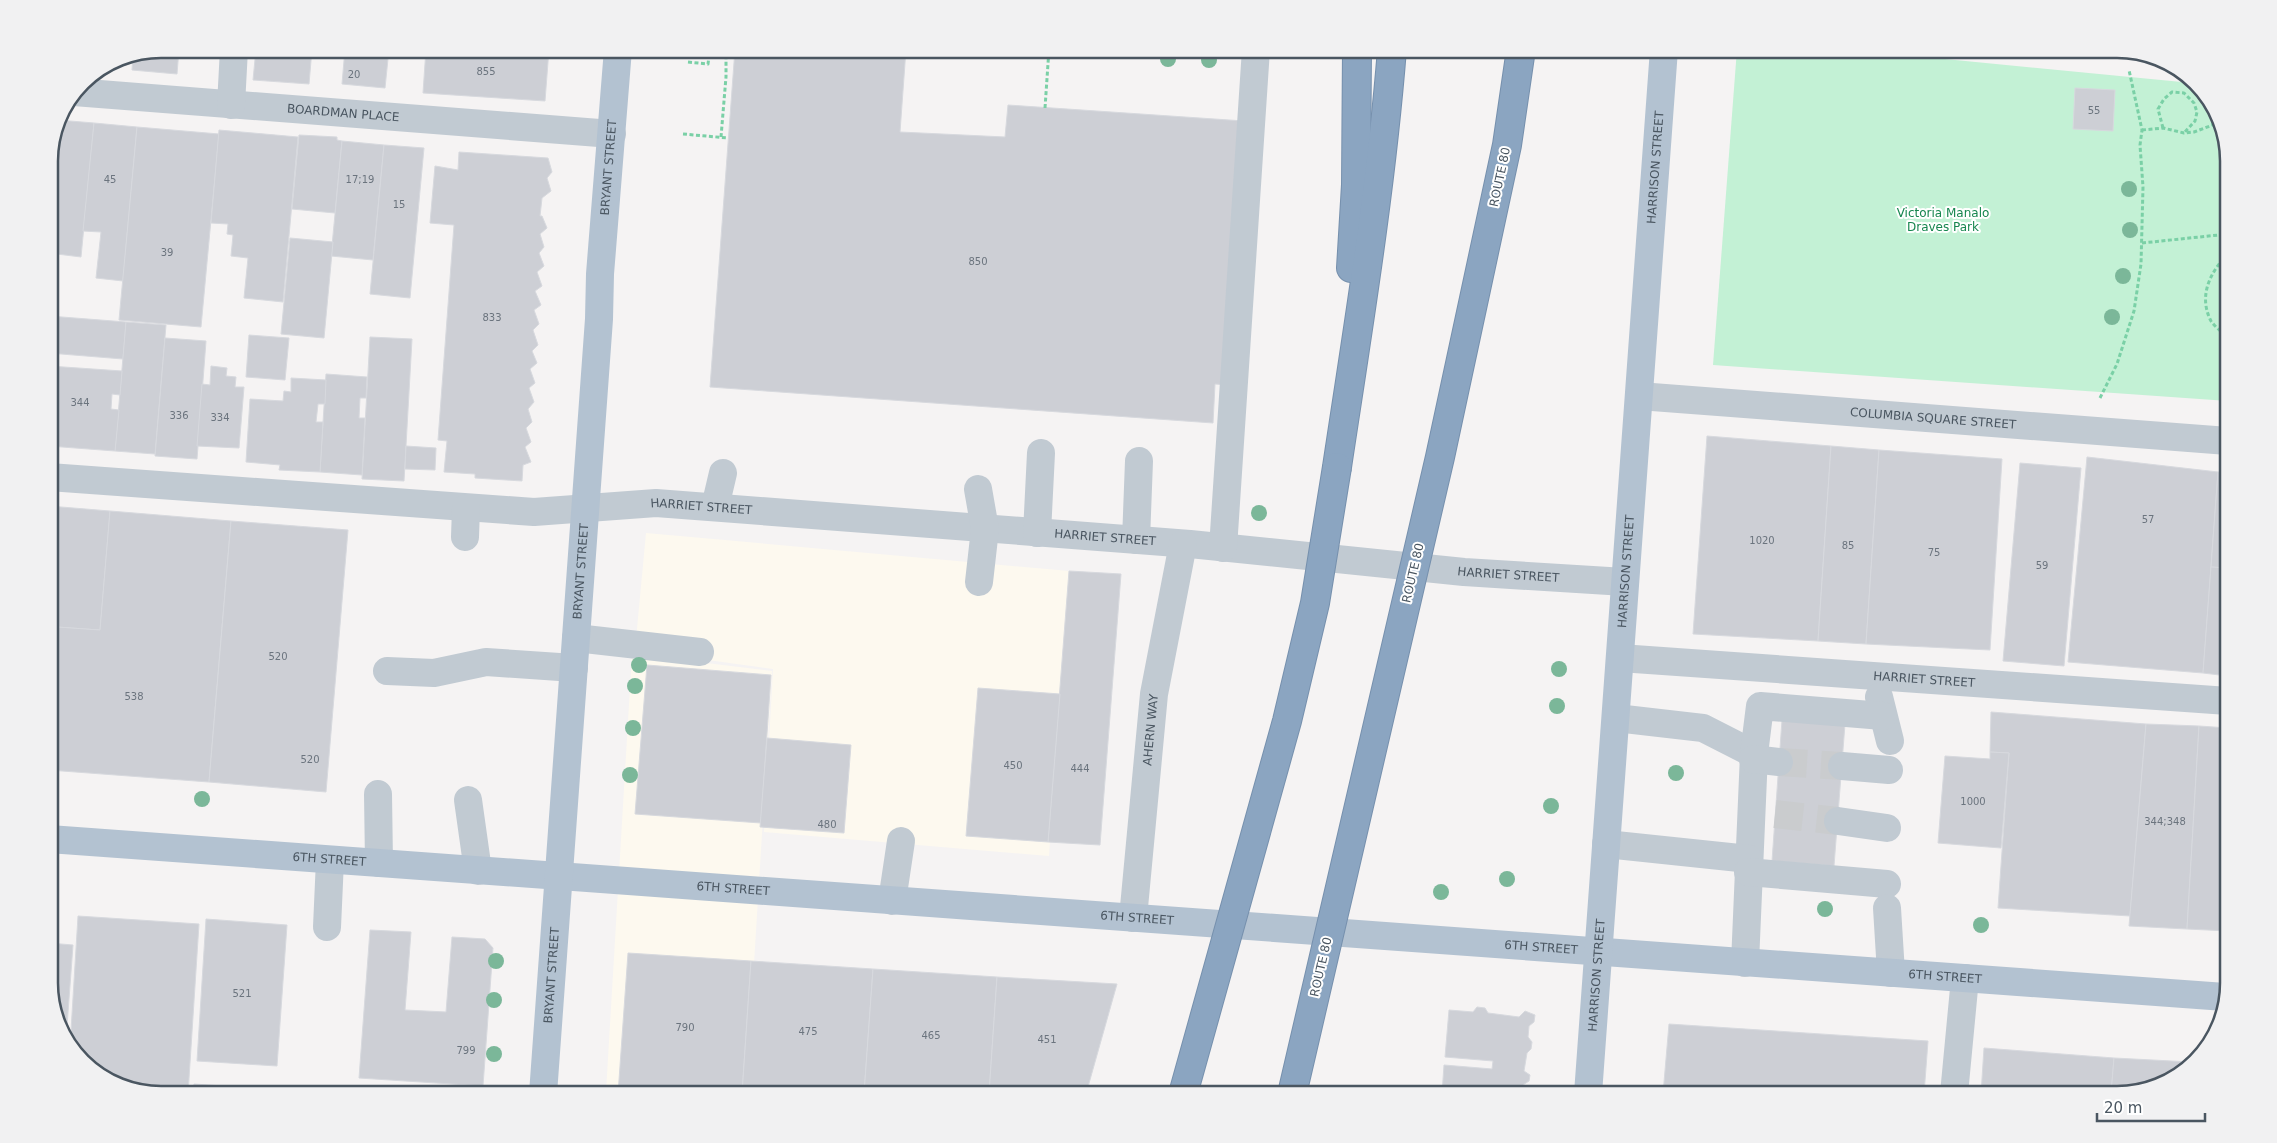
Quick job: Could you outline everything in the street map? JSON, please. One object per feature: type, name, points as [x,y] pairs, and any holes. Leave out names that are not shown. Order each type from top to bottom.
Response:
[{"type":"highway","points":[[1337,467],[1348,330],[1356,185],[1357,58]]},
{"type":"highway","points":[[1185,1086],[1288,721],[1315,603],[1374,220],[1391,58]]},
{"type":"highway","name":"ROUTE 80","points":[[1294,1086],[1440,458],[1507,145],[1520,58]]},
{"type":"main road","name":"BRYANT STREET","points":[[544,1086],[600,274],[617,58]]},
{"type":"main road","name":"HARRISON STREET","points":[[1589,1086],[1663,58]]},
{"type":"main road","name":"6TH STREET","points":[[58,840],[2219,997]]},
{"type":"street","points":[[230,105],[233,58]]},
{"type":"street","points":[[1223,548],[1255,58]]},
{"type":"street","name":"BOARDMAN PLACE","points":[[83,93],[612,134]]},
{"type":"street","name":"COLUMBIA SQUARE STREET","points":[[1639,396],[2219,440]]},
{"type":"street","points":[[1037,533],[1041,453]]},
{"type":"street","points":[[1136,540],[1139,461]]},
{"type":"street","points":[[715,508],[723,473]]},
{"type":"street","name":"HARRIET STREET","points":[[58,478],[534,512],[656,503],[1183,544],[1464,572],[1625,582]]},
{"type":"street","points":[[978,489],[985,529],[979,582]]},
{"type":"street","points":[[465,537],[466,508]]},
{"type":"street","name":"AHERN WAY","points":[[1133,918],[1154,694],[1183,544]]},
{"type":"street","points":[[576,638],[700,652]]},
{"type":"street","name":"HARRIET STREET","points":[[1620,658],[2220,700]]},
{"type":"street","points":[[387,671],[434,673],[486,662],[574,668]]},
{"type":"street","points":[[1876,676],[1882,716],[1890,741]]},
{"type":"street","points":[[1745,963],[1749,866],[1763,813],[1760,706],[1882,716]]},
{"type":"street","points":[[1616,718],[1703,728],[1762,758]]},
{"type":"street","points":[[1842,766],[1889,770]]},
{"type":"street","points":[[378,794],[379,863]]},
{"type":"street","points":[[468,800],[478,871]]},
{"type":"street","points":[[1838,821],[1887,828]]},
{"type":"street","points":[[892,901],[900,840]]},
{"type":"street","points":[[1606,844],[1749,866],[1887,896],[1891,973]]},
{"type":"street","points":[[327,927],[330,860]]},
{"type":"street","points":[[1955,1086],[1965,978]]},
{"type":"path","points":[[688,62],[708,64],[709,58]]},
{"type":"path","points":[[720,137],[726,78],[726,58]]},
{"type":"path","points":[[1045,108],[1048,58]]},
{"type":"path","points":[[2088,430],[2102,392],[2116,364],[2134,311],[2138,286],[2142,242],[2142,130],[2129,70]]},
{"type":"path","points":[[2163,128],[2158,109],[2164,98],[2172,92],[2184,93],[2194,103],[2197,112],[2195,122],[2184,133]]},
{"type":"path","points":[[2142,130],[2163,128],[2184,133],[2194,132],[2213,125]]},
{"type":"path","points":[[683,134],[728,138]]},
{"type":"path","points":[[2142,242],[2219,235]]},
{"type":"path","points":[[2219,265],[2210,277],[2205,297],[2212,321],[2219,329]]},
{"type":"shaded area","points":[[646,533],[1069,571],[1049,856],[764,832],[773,669],[635,650]]},
{"type":"shaded area","points":[[632,654],[772,671],[746,1086],[606,1086]]},
{"type":"green space","name":"Victoria Manalo Draves Park","points":[[1736,58],[1945,59],[2183,82],[2202,103],[2209,115],[2218,140],[2219,154],[2219,400],[1713,365]]},
{"type":"building","points":[[178,58],[177,74],[132,70],[133,61],[140,59]]},
{"type":"building","points":[[255,58],[311,58],[309,84],[253,80]]},
{"type":"building","points":[[344,58],[388,58],[385,88],[342,84]]},
{"type":"building","points":[[425,58],[548,58],[545,101],[423,93]]},
{"type":"building","points":[[734,58],[905,58],[900,132],[1005,137],[1008,105],[1244,121],[1228,385],[1215,384],[1213,423],[710,387]]},
{"type":"building","points":[[2075,88],[2115,90],[2113,131],[2073,129]]},
{"type":"building","points":[[65,121],[94,123],[81,257],[58,254],[58,154],[59,140]]},
{"type":"building","points":[[94,123],[137,127],[123,281],[96,278],[101,232],[83,231]]},
{"type":"building","points":[[137,127],[219,134],[201,327],[119,320]]},
{"type":"building","points":[[219,130],[298,137],[283,302],[244,298],[248,258],[231,256],[233,235],[227,234],[228,224],[211,223]]},
{"type":"building","points":[[299,135],[337,137],[337,140],[342,141],[335,213],[292,209]]},
{"type":"building","points":[[342,141],[384,145],[373,260],[331,256]]},
{"type":"building","points":[[384,145],[424,148],[410,298],[370,294]]},
{"type":"building","points":[[459,152],[548,158],[552,172],[547,178],[551,191],[542,198],[540,216],[542,216],[547,228],[540,234],[544,247],[539,253],[544,266],[537,272],[542,286],[535,291],[541,305],[534,310],[539,324],[533,330],[538,345],[532,351],[537,363],[530,369],[535,383],[529,388],[534,402],[528,409],[532,422],[526,428],[531,442],[525,447],[531,462],[523,465],[522,481],[475,478],[475,474],[444,472],[447,441],[438,440],[454,225],[430,223],[435,166],[458,170]]},
{"type":"building","points":[[290,238],[333,242],[324,338],[281,334]]},
{"type":"building","points":[[58,317],[126,322],[123,359],[58,354]]},
{"type":"building","points":[[126,322],[166,325],[155,454],[115,451]]},
{"type":"building","points":[[249,335],[289,338],[285,380],[246,377]]},
{"type":"building","points":[[370,337],[412,339],[404,481],[362,479]]},
{"type":"building","points":[[165,338],[206,341],[197,459],[155,456]]},
{"type":"building","points":[[211,366],[227,368],[226,376],[236,377],[235,387],[244,387],[239,448],[197,446],[202,384],[210,385]]},
{"type":"building","points":[[58,367],[122,371],[120,395],[112,394],[111,409],[119,410],[115,451],[58,447]]},
{"type":"building","points":[[326,374],[367,377],[366,398],[360,398],[359,418],[365,418],[362,475],[320,472]]},
{"type":"building","points":[[291,378],[326,380],[325,404],[318,404],[316,422],[323,422],[320,472],[279,470],[280,465],[246,462],[250,399],[283,401],[284,391],[291,392]]},
{"type":"building","points":[[1707,436],[1831,446],[1818,641],[1693,634]]},
{"type":"building","points":[[406,446],[436,448],[435,470],[405,469]]},
{"type":"building","points":[[1831,446],[1879,450],[1866,644],[1818,641]]},
{"type":"building","points":[[1879,450],[2002,459],[1990,650],[1866,644]]},
{"type":"building","points":[[2087,457],[2218,472],[2203,673],[2068,662]]},
{"type":"building","points":[[2020,463],[2081,468],[2064,666],[2003,661]]},
{"type":"building","points":[[2218,472],[2219,472],[2219,567],[2211,567]]},
{"type":"building","points":[[58,507],[110,511],[100,630],[58,627]]},
{"type":"building","points":[[110,511],[231,521],[209,782],[58,771],[58,627],[100,630]]},
{"type":"building","points":[[231,521],[348,530],[326,792],[209,782]]},
{"type":"building","points":[[2211,567],[2219,567],[2220,675],[2203,673]]},
{"type":"building","points":[[1069,571],[1121,574],[1100,845],[1048,842]]},
{"type":"building","points":[[647,665],[771,675],[761,823],[635,814]]},
{"type":"building","points":[[978,688],[1060,694],[1048,842],[966,836]]},
{"type":"building","points":[[1991,712],[2146,724],[2130,916],[1998,908],[2009,753],[1990,752]]},
{"type":"building","points":[[1782,720],[1845,724],[1834,866],[1772,861]]},
{"type":"building","points":[[2146,724],[2199,726],[2187,929],[2129,926]]},
{"type":"building","points":[[2199,726],[2220,727],[2220,931],[2187,929]]},
{"type":"building","points":[[767,738],[851,745],[844,833],[760,827]]},
{"type":"building","points":[[1990,752],[2009,753],[2001,848],[1938,843],[1945,756],[1990,759]]},
{"type":"building","points":[[78,916],[199,924],[189,1086],[140,1084],[115,1075],[93,1060],[71,1033]]},
{"type":"building","points":[[206,919],[287,925],[277,1066],[197,1061]]},
{"type":"building","points":[[370,930],[411,932],[405,1010],[446,1012],[452,937],[485,939],[493,948],[483,1086],[359,1078]]},
{"type":"building","points":[[58,944],[73,945],[67,1026],[59,1003]]},
{"type":"building","points":[[628,953],[751,961],[743,1086],[619,1086]]},
{"type":"building","points":[[751,961],[873,969],[865,1086],[743,1086]]},
{"type":"building","points":[[873,969],[997,977],[990,1086],[865,1086]]},
{"type":"building","points":[[997,977],[1117,984],[1088,1086],[990,1086]]},
{"type":"building","points":[[1477,1007],[1485,1008],[1488,1013],[1519,1017],[1525,1011],[1535,1015],[1534,1022],[1529,1026],[1528,1037],[1532,1042],[1531,1049],[1527,1053],[1524,1071],[1530,1075],[1529,1081],[1523,1086],[1443,1086],[1444,1065],[1492,1069],[1493,1061],[1445,1057],[1449,1010],[1473,1012]]},
{"type":"building","points":[[1669,1024],[1928,1041],[1925,1086],[1664,1086]]},
{"type":"building","points":[[1984,1048],[2114,1058],[2112,1086],[1982,1086]]},
{"type":"building","points":[[2114,1058],[2182,1062],[2156,1078],[2130,1085],[2112,1086]]},
{"type":"building","points":[[194,1084],[223,1086],[194,1086]]},
{"type":"tunnel","points":[[1779,762],[1842,766]]},
{"type":"tunnel","points":[[1775,814],[1838,821]]}]
